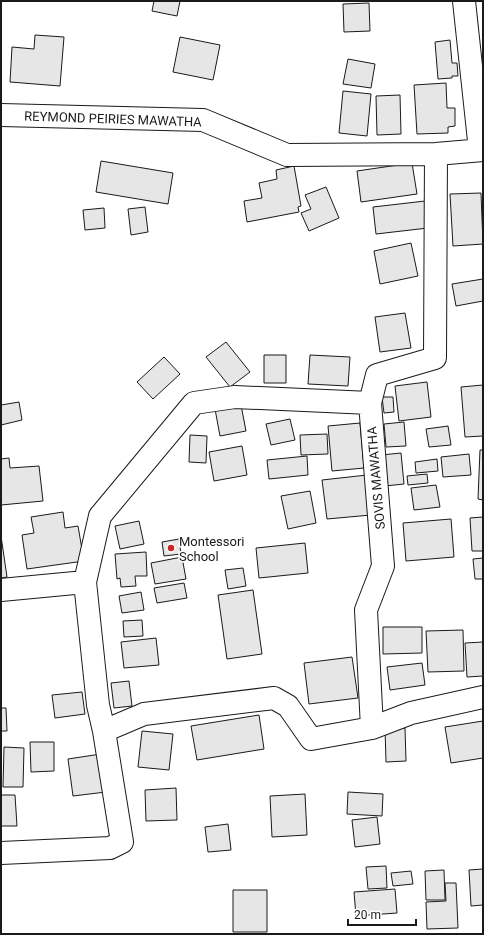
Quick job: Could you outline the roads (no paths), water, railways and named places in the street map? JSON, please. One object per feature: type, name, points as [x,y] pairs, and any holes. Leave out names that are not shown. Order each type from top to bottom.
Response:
[{"type":"street","points":[[464,1],[482,150]]},
{"type":"street","name":"REYMOND PEIRIES MAWATHA","points":[[1,115],[203,120],[287,155],[436,154],[482,150]]},
{"type":"street","name":"SOVIS MAWATHA","points":[[372,728],[366,610],[383,566],[370,403],[376,375],[435,358],[436,154]]},
{"type":"street","points":[[1,854],[110,848],[122,842],[104,731],[98,705],[85,582],[100,516],[194,403],[235,397],[370,403]]},
{"type":"street","points":[[1,590],[85,582]]},
{"type":"street","points":[[104,731],[144,714],[274,698],[288,706],[311,739],[372,728],[411,713],[483,697]]},
{"type":"place","name":"Montessori School","points":[[171,548]]}]
